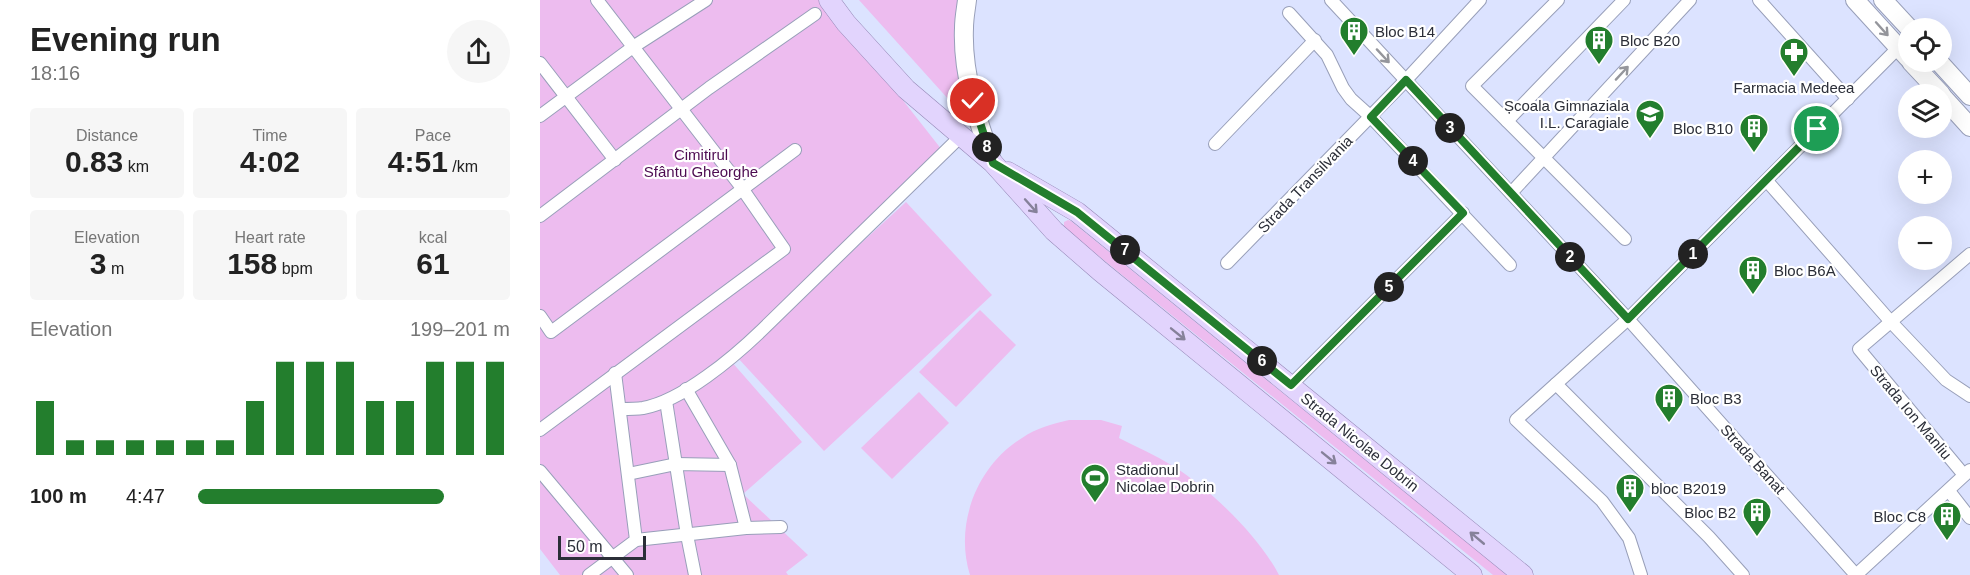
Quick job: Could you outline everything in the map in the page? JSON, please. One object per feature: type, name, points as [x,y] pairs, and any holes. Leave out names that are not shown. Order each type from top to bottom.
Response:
[{"type":"main road","name":"Strada Nicolae Dobrin","points":[[829,0],[846,23],[906,89],[993,163],[1054,231],[1466,573]]},
{"type":"main road","points":[[968,0],[964,28],[966,61],[973,101],[993,163]]},
{"type":"main road","points":[[1855,0],[1898,43]]},
{"type":"main road","points":[[1883,0],[1900,18]]},
{"type":"main road","points":[[1923,72],[1933,84]]},
{"type":"main road","points":[[1949,72],[1968,90]]},
{"type":"main road","points":[[1952,107],[1970,127]]},
{"type":"main road","name":"Strada Nicolae Dobrin","points":[[993,163],[1077,212],[1522,575]]},
{"type":"main road","points":[[1054,231],[1056,222],[1064,213],[1077,212]]},
{"type":"street","points":[[540,430],[784,249],[743,189],[597,0]]},
{"type":"street","points":[[540,116],[633,47],[706,0]]},
{"type":"street","name":"Strada Banat","points":[[1331,0],[1628,319],[1856,575]]},
{"type":"street","name":"Strada Transilvania","points":[[1227,263],[1371,117],[1480,0]]},
{"type":"street","points":[[1558,0],[1472,86],[1625,239]]},
{"type":"street","points":[[1507,121],[1624,0]]},
{"type":"street","points":[[1511,193],[1690,0]]},
{"type":"street","points":[[1759,0],[1848,99]]},
{"type":"street","points":[[1289,13],[1327,55],[1351,99],[1463,213],[1510,265]]},
{"type":"street","points":[[540,216],[681,109],[815,14]]},
{"type":"street","points":[[1215,144],[1315,40]]},
{"type":"street","points":[[1641,575],[1629,538],[1602,501],[1516,420],[1628,319],[1848,99],[1898,58]]},
{"type":"street","points":[[540,63],[615,160]]},
{"type":"street","points":[[1952,95],[1968,90]]},
{"type":"street","points":[[620,409],[642,408],[666,401],[729,360],[961,136]]},
{"type":"street","points":[[540,316],[551,332],[795,150]]},
{"type":"street","points":[[1767,181],[1946,380],[1970,396]]},
{"type":"street","points":[[1291,385],[1463,213]]},
{"type":"street","points":[[1892,322],[1968,258]]},
{"type":"street","name":"Strada Ion Manliu","points":[[1892,322],[1859,349],[1967,472]]},
{"type":"street","points":[[615,373],[636,540]]},
{"type":"street","points":[[1556,384],[1709,537],[1743,575]]},
{"type":"street","points":[[686,389],[729,465],[746,528]]},
{"type":"street","points":[[666,401],[695,575]]},
{"type":"street","points":[[628,474],[676,464],[729,465]]},
{"type":"street","points":[[540,471],[627,575]]},
{"type":"street","points":[[1856,575],[1967,472]]},
{"type":"street","points":[[1948,491],[1970,518]]},
{"type":"street","points":[[589,575],[636,540],[746,528],[781,527]]},
{"type":"green space","name":"Cimitirul Sfântu Gheorghe","points":[[540,0],[824,0],[942,150],[731,361],[802,442],[743,494],[808,555],[786,572],[788,575],[560,575],[540,549]]},
{"type":"green space","points":[[859,0],[962,0],[956,63],[965,109],[959,111]]},
{"type":"green space","points":[[906,202],[992,295],[824,451],[737,357]]},
{"type":"green space","points":[[1068,220],[1507,575],[1493,575],[1064,228],[1064,222]]},
{"type":"green space","points":[[980,310],[1016,345],[956,407],[919,372]]},
{"type":"green space","points":[[919,392],[949,423],[892,479],[861,448]]},
{"type":"green space","name":"Stadionul Nicolae Dobrin","points":[[1069,420],[1101,420],[1122,426],[1119,438],[1173,466],[1218,500],[1259,544],[1279,575],[970,575],[965,536],[973,498],[982,480],[1006,450],[1022,438],[1039,429]]},
{"type":"place","name":"Bloc B14","points":[[1354,56]]},
{"type":"place","name":"Bloc B20","points":[[1599,66]]},
{"type":"place","name":"Farmacia Medeea","points":[[1794,78]]},
{"type":"place","name":"Școala Gimnaziala I.L. Caragiale","points":[[1650,140]]},
{"type":"place","name":"Bloc B10","points":[[1754,154]]},
{"type":"place","name":"Bloc B6A","points":[[1753,296]]},
{"type":"place","name":"Bloc B3","points":[[1669,424]]},
{"type":"place","name":"Stadionul Nicolae Dobrin","points":[[1095,504]]},
{"type":"place","name":"bloc B2019","points":[[1630,514]]},
{"type":"place","name":"Bloc B2","points":[[1757,538]]},
{"type":"place","name":"Bloc C8","points":[[1947,542]]},
{"type":"route","points":[[973,101],[993,163],[1077,212],[1291,385],[1463,213],[1371,117],[1406,80],[1628,319],[1817,129]]}]
